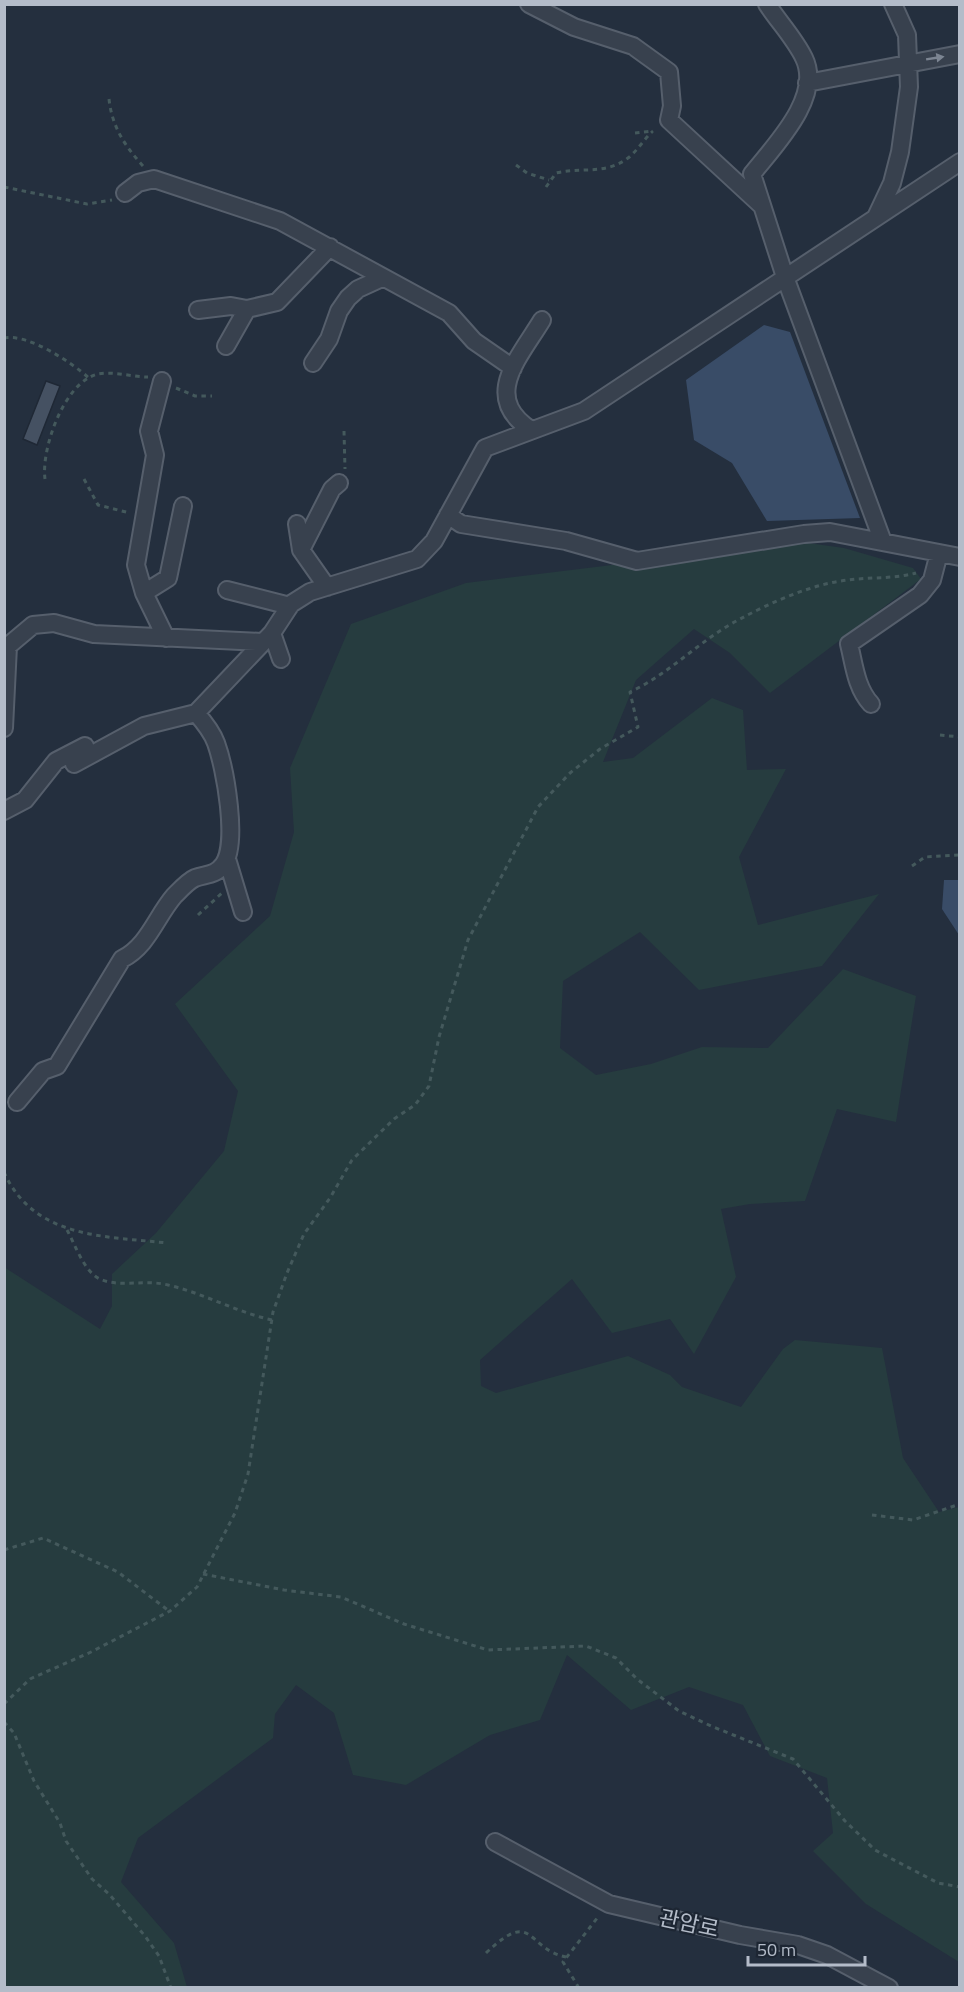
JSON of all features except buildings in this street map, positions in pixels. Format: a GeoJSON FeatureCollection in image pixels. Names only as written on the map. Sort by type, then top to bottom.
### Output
{"type":"FeatureCollection","features":[{"type":"Feature","properties":{"kind":"street"},"geometry":{"type":"LineString","coordinates":[[529,4],[574,27],[633,46],[669,72],[672,106],[669,120],[762,206]]}},
{"type":"Feature","properties":{"kind":"street"},"geometry":{"type":"LineString","coordinates":[[766,4],[804,59],[807,83],[796,118],[752,174],[785,277],[883,542]]}},
{"type":"Feature","properties":{"kind":"street"},"geometry":{"type":"LineString","coordinates":[[876,218],[892,183],[900,152],[910,62],[907,35],[893,4]]}},
{"type":"Feature","properties":{"kind":"street"},"geometry":{"type":"LineString","coordinates":[[807,83],[960,54]]}},
{"type":"Feature","properties":{"kind":"street"},"geometry":{"type":"LineString","coordinates":[[74,764],[144,726],[196,713],[267,638],[290,606],[310,592],[417,559],[434,541],[485,448],[584,411],[960,162]]}},
{"type":"Feature","properties":{"kind":"street"},"geometry":{"type":"LineString","coordinates":[[126,193],[138,183],[154,179],[280,221],[449,313],[474,340],[513,368]]}},
{"type":"Feature","properties":{"kind":"street"},"geometry":{"type":"LineString","coordinates":[[198,310],[231,306],[247,309],[277,302],[330,247]]}},
{"type":"Feature","properties":{"kind":"street"},"geometry":{"type":"LineString","coordinates":[[313,363],[329,339],[339,311],[348,298],[358,289],[382,278]]}},
{"type":"Feature","properties":{"kind":"street"},"geometry":{"type":"LineString","coordinates":[[226,346],[247,309]]}},
{"type":"Feature","properties":{"kind":"street"},"geometry":{"type":"LineString","coordinates":[[531,430],[518,421],[507,404],[505,387],[513,368],[542,320]]}},
{"type":"Feature","properties":{"kind":"street"},"geometry":{"type":"LineString","coordinates":[[162,381],[148,431],[156,454],[136,565],[144,593],[166,638]]}},
{"type":"Feature","properties":{"kind":"street"},"geometry":{"type":"LineString","coordinates":[[301,550],[332,489],[339,483]]}},
{"type":"Feature","properties":{"kind":"street"},"geometry":{"type":"LineString","coordinates":[[144,593],[168,578],[183,506]]}},
{"type":"Feature","properties":{"kind":"street"},"geometry":{"type":"LineString","coordinates":[[448,515],[461,524],[566,541],[637,561],[804,534],[830,532],[883,542],[938,558],[960,557]]}},
{"type":"Feature","properties":{"kind":"street"},"geometry":{"type":"LineString","coordinates":[[297,524],[301,550],[327,587]]}},
{"type":"Feature","properties":{"kind":"street"},"geometry":{"type":"LineString","coordinates":[[871,704],[859,685],[849,644],[920,595],[932,580],[938,558]]}},
{"type":"Feature","properties":{"kind":"street"},"geometry":{"type":"LineString","coordinates":[[227,590],[290,606]]}},
{"type":"Feature","properties":{"kind":"street"},"geometry":{"type":"LineString","coordinates":[[4,728],[8,646],[33,625],[54,623],[94,634],[166,638],[267,638]]}},
{"type":"Feature","properties":{"kind":"street"},"geometry":{"type":"LineString","coordinates":[[4,634],[22,633]]}},
{"type":"Feature","properties":{"kind":"street"},"geometry":{"type":"LineString","coordinates":[[267,638],[281,659]]}},
{"type":"Feature","properties":{"kind":"street"},"geometry":{"type":"LineString","coordinates":[[17,1102],[43,1071],[57,1066],[122,959],[136,952],[174,896],[195,878],[206,877],[221,868],[227,859],[230,843],[226,781],[216,743],[196,713]]}},
{"type":"Feature","properties":{"kind":"street"},"geometry":{"type":"LineString","coordinates":[[4,811],[25,800],[56,761],[136,721],[158,723]]}},
{"type":"Feature","properties":{"kind":"street"},"geometry":{"type":"LineString","coordinates":[[227,859],[243,912]]}},
{"type":"Feature","properties":{"kind":"street","name":"관암로"},"geometry":{"type":"LineString","coordinates":[[495,1842],[609,1904],[798,1945],[827,1955],[889,1988]]}},
{"type":"Feature","properties":{"kind":"path"},"geometry":{"type":"LineString","coordinates":[[109,99],[111,119],[121,138],[154,179]]}},
{"type":"Feature","properties":{"kind":"path"},"geometry":{"type":"LineString","coordinates":[[546,187],[556,173],[604,170],[618,165],[638,150],[653,131],[669,120]]}},
{"type":"Feature","properties":{"kind":"path"},"geometry":{"type":"LineString","coordinates":[[634,133],[653,131]]}},
{"type":"Feature","properties":{"kind":"path"},"geometry":{"type":"LineString","coordinates":[[516,165],[527,173],[549,180]]}},
{"type":"Feature","properties":{"kind":"path"},"geometry":{"type":"LineString","coordinates":[[4,187],[87,204],[117,199],[126,193]]}},
{"type":"Feature","properties":{"kind":"path"},"geometry":{"type":"LineString","coordinates":[[4,338],[13,336],[37,345],[75,366],[89,378]]}},
{"type":"Feature","properties":{"kind":"path"},"geometry":{"type":"LineString","coordinates":[[45,479],[48,441],[67,401],[89,378],[106,373],[152,377],[186,394],[212,396]]}},
{"type":"Feature","properties":{"kind":"path"},"geometry":{"type":"LineString","coordinates":[[339,483],[346,480],[344,431]]}},
{"type":"Feature","properties":{"kind":"path"},"geometry":{"type":"LineString","coordinates":[[84,479],[98,505],[144,515]]}},
{"type":"Feature","properties":{"kind":"path"},"geometry":{"type":"LineString","coordinates":[[4,1704],[30,1679],[91,1652],[170,1611],[197,1587],[235,1513],[248,1474],[272,1320],[286,1273],[304,1234],[330,1198],[352,1160],[394,1119],[415,1105],[429,1086],[438,1036],[468,940],[538,807],[570,773],[600,749],[638,727],[630,692],[657,679],[702,643],[739,619],[810,590],[846,580],[915,574],[938,558]]}},
{"type":"Feature","properties":{"kind":"path"},"geometry":{"type":"LineString","coordinates":[[940,735],[960,736]]}},
{"type":"Feature","properties":{"kind":"path"},"geometry":{"type":"LineString","coordinates":[[912,866],[925,857],[960,855]]}},
{"type":"Feature","properties":{"kind":"path"},"geometry":{"type":"LineString","coordinates":[[198,915],[234,881]]}},
{"type":"Feature","properties":{"kind":"path"},"geometry":{"type":"LineString","coordinates":[[4,1172],[31,1211],[67,1230],[166,1242]]}},
{"type":"Feature","properties":{"kind":"path"},"geometry":{"type":"LineString","coordinates":[[67,1230],[88,1268],[98,1278],[119,1284],[145,1281],[170,1285],[272,1320]]}},
{"type":"Feature","properties":{"kind":"path"},"geometry":{"type":"LineString","coordinates":[[872,1515],[884,1519],[913,1520],[960,1504]]}},
{"type":"Feature","properties":{"kind":"path"},"geometry":{"type":"LineString","coordinates":[[4,1550],[43,1538],[118,1572],[170,1611]]}},
{"type":"Feature","properties":{"kind":"path"},"geometry":{"type":"LineString","coordinates":[[203,1574],[284,1590],[341,1597],[404,1624],[488,1650],[586,1646],[616,1658],[637,1679],[679,1711],[793,1759],[823,1797],[875,1850],[938,1883],[960,1887]]}},
{"type":"Feature","properties":{"kind":"path"},"geometry":{"type":"LineString","coordinates":[[4,1722],[14,1733],[33,1781],[60,1824],[66,1841],[92,1880],[110,1894],[150,1942],[159,1956],[171,1988]]}},
{"type":"Feature","properties":{"kind":"path"},"geometry":{"type":"LineString","coordinates":[[579,1988],[563,1962],[609,1904]]}},
{"type":"Feature","properties":{"kind":"path"},"geometry":{"type":"LineString","coordinates":[[486,1953],[511,1932],[520,1932],[566,1957]]}},
{"type":"Feature","properties":{"kind":"green space"},"geometry":{"type":"Polygon","coordinates":[[[779,539],[844,548],[913,568],[921,579],[770,693],[730,653],[694,629],[636,680],[603,762],[633,758],[712,698],[743,710],[747,770],[786,769],[739,857],[758,925],[879,894],[822,966],[699,990],[640,932],[563,981],[560,1048],[596,1075],[651,1064],[702,1047],[768,1048],[843,969],[916,996],[896,1122],[837,1109],[805,1201],[750,1204],[721,1209],[736,1277],[694,1354],[670,1319],[612,1333],[572,1279],[480,1360],[481,1386],[496,1393],[628,1356],[670,1375],[682,1387],[741,1407],[783,1349],[795,1340],[882,1348],[903,1458],[939,1512],[959,1507],[959,1962],[866,1904],[813,1851],[833,1833],[827,1778],[770,1756],[743,1705],[689,1687],[631,1710],[567,1655],[540,1720],[490,1735],[406,1785],[353,1775],[334,1713],[296,1685],[275,1714],[273,1738],[138,1838],[121,1882],[174,1943],[187,1987],[5,1987],[4,1267],[100,1329],[112,1306],[112,1274],[156,1233],[224,1151],[238,1091],[175,1004],[270,916],[294,832],[290,768],[351,624],[466,583],[653,560],[779,539]]]}},
{"type":"Feature","properties":{"kind":"water"},"geometry":{"type":"Polygon","coordinates":[[[764,325],[790,332],[860,518],[767,521],[732,463],[694,440],[686,380],[764,325]]]}},
{"type":"Feature","properties":{"kind":"water"},"geometry":{"type":"Polygon","coordinates":[[[944,880],[959,880],[959,935],[942,909],[944,880]]]}}]}
